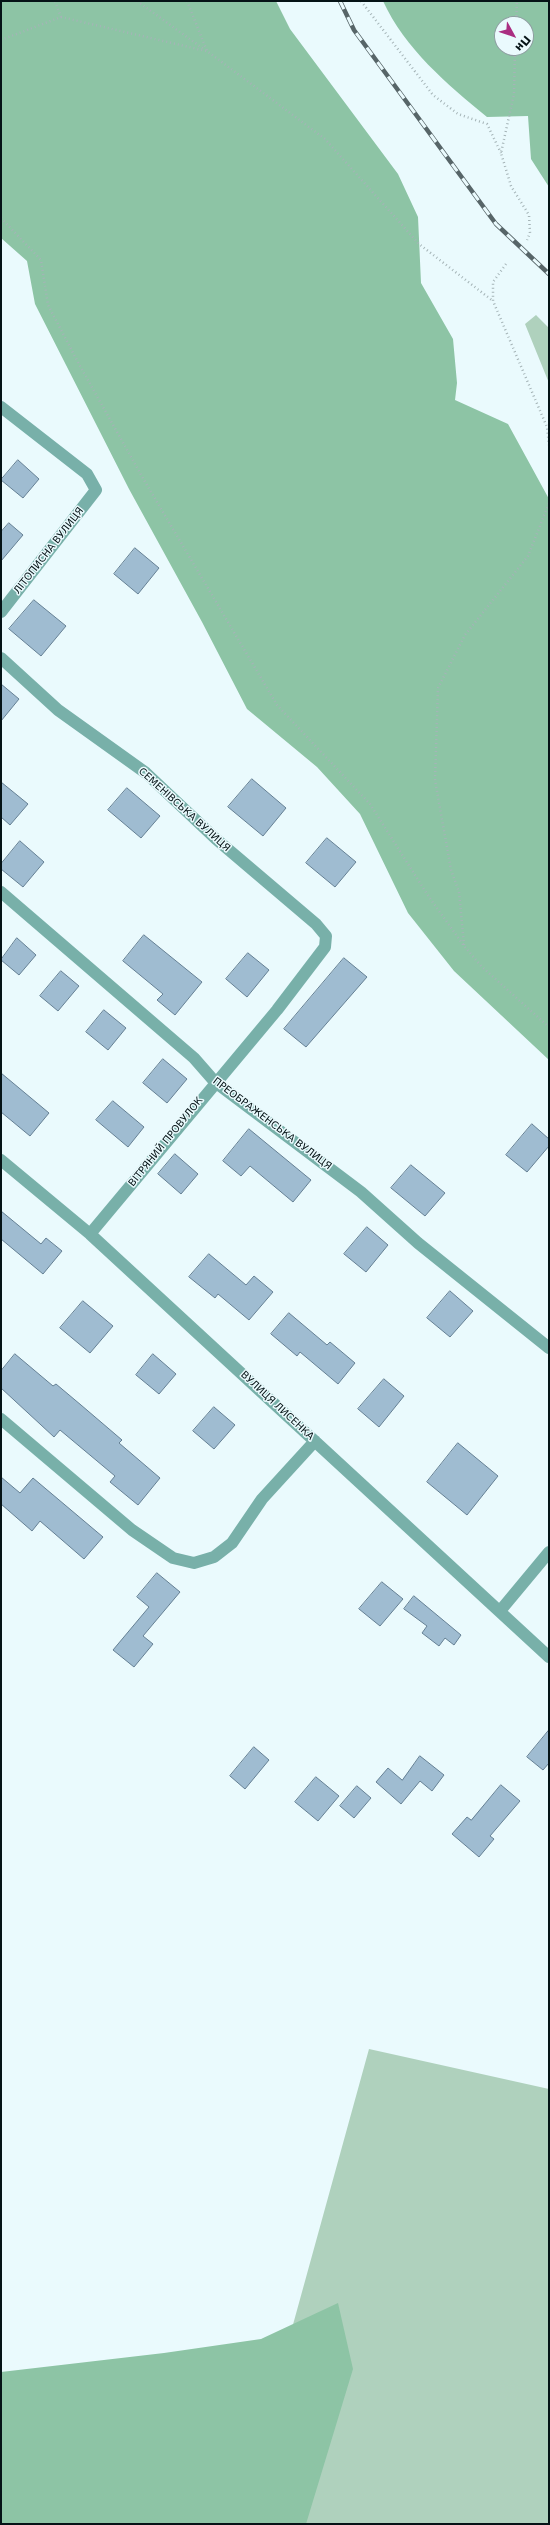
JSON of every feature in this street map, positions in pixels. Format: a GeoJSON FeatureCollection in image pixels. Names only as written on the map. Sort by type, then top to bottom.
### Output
{"type":"FeatureCollection","features":[{"type":"Feature","properties":{"kind":"street","name":"ЛІТОПИСНА ВУЛИЦЯ"},"geometry":{"type":"LineString","coordinates":[[1,407],[87,474],[96,490],[1,612]]}},
{"type":"Feature","properties":{"kind":"street","name":"СЕМЕНІВСЬКА ВУЛИЦЯ"},"geometry":{"type":"LineString","coordinates":[[1,658],[58,710],[146,773],[216,839],[316,924],[326,936]]}},
{"type":"Feature","properties":{"kind":"street","name":"ПРЕОБРАЖЕНСЬКА ВУЛИЦЯ"},"geometry":{"type":"LineString","coordinates":[[1,892],[194,1058],[215,1082],[361,1192],[418,1243],[549,1348]]}},
{"type":"Feature","properties":{"kind":"street","name":"ВІТРЯНИЙ ПРОВУЛОК"},"geometry":{"type":"LineString","coordinates":[[90,1234],[215,1082],[277,1010],[325,947],[326,936]]}},
{"type":"Feature","properties":{"kind":"street","name":"ВУЛИЦЯ ЛИСЕНКА"},"geometry":{"type":"LineString","coordinates":[[1,1160],[90,1234],[549,1657]]}},
{"type":"Feature","properties":{"kind":"street"},"geometry":{"type":"LineString","coordinates":[[1,1419],[132,1530],[173,1558],[194,1563],[214,1557],[232,1544],[262,1499],[315,1441]]}},
{"type":"Feature","properties":{"kind":"street"},"geometry":{"type":"LineString","coordinates":[[500,1611],[549,1552]]}},
{"type":"Feature","properties":{"kind":"path"},"geometry":{"type":"LineString","coordinates":[[55,1],[61,17]]}},
{"type":"Feature","properties":{"kind":"path"},"geometry":{"type":"LineString","coordinates":[[137,1],[325,139],[419,244],[493,301]]}},
{"type":"Feature","properties":{"kind":"path"},"geometry":{"type":"LineString","coordinates":[[187,1],[207,51]]}},
{"type":"Feature","properties":{"kind":"path"},"geometry":{"type":"LineString","coordinates":[[361,1],[433,95],[458,114],[487,124],[501,153],[511,186],[529,215],[530,234],[527,240]]}},
{"type":"Feature","properties":{"kind":"path"},"geometry":{"type":"LineString","coordinates":[[516,1],[516,16]]}},
{"type":"Feature","properties":{"kind":"path"},"geometry":{"type":"LineString","coordinates":[[1,40],[61,17],[207,51]]}},
{"type":"Feature","properties":{"kind":"path"},"geometry":{"type":"LineString","coordinates":[[501,153],[514,94],[515,56]]}},
{"type":"Feature","properties":{"kind":"path"},"geometry":{"type":"LineString","coordinates":[[1,218],[41,260],[48,305],[80,366],[144,480],[278,705],[370,804],[427,894],[464,946],[482,967],[549,1027]]}},
{"type":"Feature","properties":{"kind":"path"},"geometry":{"type":"LineString","coordinates":[[506,264],[493,282],[493,301],[547,427],[549,445]]}},
{"type":"Feature","properties":{"kind":"path"},"geometry":{"type":"LineString","coordinates":[[464,946],[459,892],[451,870],[435,780],[438,688],[465,635],[528,556],[549,503]]}},
{"type":"Feature","properties":{"kind":"green space"},"geometry":{"type":"Polygon","coordinates":[[[1,1],[276,1],[290,29],[398,174],[418,217],[421,283],[453,339],[457,383],[455,400],[508,424],[549,499],[549,1060],[454,971],[408,913],[360,814],[317,767],[247,709],[202,622],[129,489],[35,304],[27,261],[1,238],[1,1]]]}},
{"type":"Feature","properties":{"kind":"green space"},"geometry":{"type":"Polygon","coordinates":[[[383,1],[549,1],[549,187],[531,159],[528,116],[487,117],[428,65],[403,35],[383,1]]]}},
{"type":"Feature","properties":{"kind":"green space"},"geometry":{"type":"Polygon","coordinates":[[[536,315],[549,328],[549,383],[525,324],[536,315]]]}},
{"type":"Feature","properties":{"kind":"green space"},"geometry":{"type":"Polygon","coordinates":[[[369,2049],[549,2089],[549,2524],[238,2524],[369,2049]]]}},
{"type":"Feature","properties":{"kind":"green space"},"geometry":{"type":"Polygon","coordinates":[[[338,2303],[353,2369],[306,2524],[1,2524],[1,2372],[164,2353],[261,2339],[338,2303]]]}},
{"type":"Feature","properties":{"kind":"building"},"geometry":{"type":"Polygon","coordinates":[[[18,460],[39,479],[23,498],[1,480],[18,460]]]}},
{"type":"Feature","properties":{"kind":"building"},"geometry":{"type":"Polygon","coordinates":[[[9,523],[23,535],[1,561],[1,532],[9,523]]]}},
{"type":"Feature","properties":{"kind":"building"},"geometry":{"type":"Polygon","coordinates":[[[135,548],[159,568],[138,594],[114,574],[135,548]]]}},
{"type":"Feature","properties":{"kind":"building"},"geometry":{"type":"Polygon","coordinates":[[[34,600],[66,626],[41,656],[9,629],[34,600]]]}},
{"type":"Feature","properties":{"kind":"building"},"geometry":{"type":"Polygon","coordinates":[[[1,684],[19,699],[1,721],[1,684]]]}},
{"type":"Feature","properties":{"kind":"building"},"geometry":{"type":"Polygon","coordinates":[[[252,779],[286,808],[263,836],[228,807],[252,779]]]}},
{"type":"Feature","properties":{"kind":"building"},"geometry":{"type":"Polygon","coordinates":[[[1,782],[28,804],[10,825],[1,817],[1,782]]]}},
{"type":"Feature","properties":{"kind":"building"},"geometry":{"type":"Polygon","coordinates":[[[127,788],[160,816],[141,838],[108,810],[127,788]]]}},
{"type":"Feature","properties":{"kind":"building"},"geometry":{"type":"Polygon","coordinates":[[[327,838],[356,862],[335,887],[306,863],[327,838]]]}},
{"type":"Feature","properties":{"kind":"building"},"geometry":{"type":"Polygon","coordinates":[[[20,841],[44,862],[23,887],[1,869],[1,864],[20,841]]]}},
{"type":"Feature","properties":{"kind":"building"},"geometry":{"type":"Polygon","coordinates":[[[144,935],[202,982],[175,1015],[157,1000],[163,994],[123,961],[144,935]]]}},
{"type":"Feature","properties":{"kind":"building"},"geometry":{"type":"Polygon","coordinates":[[[17,938],[36,955],[19,975],[1,960],[17,938]]]}},
{"type":"Feature","properties":{"kind":"building"},"geometry":{"type":"Polygon","coordinates":[[[248,953],[269,970],[247,997],[226,979],[248,953]]]}},
{"type":"Feature","properties":{"kind":"building"},"geometry":{"type":"Polygon","coordinates":[[[344,958],[367,977],[306,1047],[284,1029],[344,958]]]}},
{"type":"Feature","properties":{"kind":"building"},"geometry":{"type":"Polygon","coordinates":[[[61,971],[79,986],[58,1011],[40,996],[61,971]]]}},
{"type":"Feature","properties":{"kind":"building"},"geometry":{"type":"Polygon","coordinates":[[[104,1010],[126,1028],[108,1050],[86,1032],[104,1010]]]}},
{"type":"Feature","properties":{"kind":"building"},"geometry":{"type":"Polygon","coordinates":[[[163,1059],[187,1079],[167,1103],[143,1083],[163,1059]]]}},
{"type":"Feature","properties":{"kind":"building"},"geometry":{"type":"Polygon","coordinates":[[[1,1073],[49,1113],[30,1136],[1,1112],[1,1073]]]}},
{"type":"Feature","properties":{"kind":"building"},"geometry":{"type":"Polygon","coordinates":[[[113,1101],[144,1127],[128,1147],[96,1120],[113,1101]]]}},
{"type":"Feature","properties":{"kind":"building"},"geometry":{"type":"Polygon","coordinates":[[[532,1124],[549,1139],[549,1146],[527,1172],[506,1155],[532,1124]]]}},
{"type":"Feature","properties":{"kind":"building"},"geometry":{"type":"Polygon","coordinates":[[[249,1129],[311,1180],[293,1202],[250,1166],[241,1176],[223,1161],[249,1129]]]}},
{"type":"Feature","properties":{"kind":"building"},"geometry":{"type":"Polygon","coordinates":[[[175,1154],[198,1174],[181,1194],[158,1174],[175,1154]]]}},
{"type":"Feature","properties":{"kind":"building"},"geometry":{"type":"Polygon","coordinates":[[[411,1165],[445,1193],[425,1216],[391,1188],[411,1165]]]}},
{"type":"Feature","properties":{"kind":"building"},"geometry":{"type":"Polygon","coordinates":[[[1,1211],[41,1244],[46,1238],[62,1251],[43,1274],[1,1239],[1,1211]]]}},
{"type":"Feature","properties":{"kind":"building"},"geometry":{"type":"Polygon","coordinates":[[[367,1227],[388,1245],[366,1272],[344,1254],[367,1227]]]}},
{"type":"Feature","properties":{"kind":"building"},"geometry":{"type":"Polygon","coordinates":[[[209,1254],[246,1285],[254,1276],[273,1292],[249,1320],[218,1294],[215,1298],[189,1277],[209,1254]]]}},
{"type":"Feature","properties":{"kind":"building"},"geometry":{"type":"Polygon","coordinates":[[[450,1291],[473,1311],[450,1337],[427,1318],[450,1291]]]}},
{"type":"Feature","properties":{"kind":"building"},"geometry":{"type":"Polygon","coordinates":[[[83,1301],[113,1326],[90,1353],[60,1328],[83,1301]]]}},
{"type":"Feature","properties":{"kind":"building"},"geometry":{"type":"Polygon","coordinates":[[[289,1313],[327,1345],[330,1342],[355,1363],[338,1384],[300,1352],[297,1356],[271,1334],[289,1313]]]}},
{"type":"Feature","properties":{"kind":"building"},"geometry":{"type":"Polygon","coordinates":[[[15,1354],[53,1386],[56,1384],[122,1440],[119,1443],[160,1478],[138,1505],[110,1482],[115,1476],[60,1430],[54,1437],[1,1388],[1,1371],[15,1354]]]}},
{"type":"Feature","properties":{"kind":"building"},"geometry":{"type":"Polygon","coordinates":[[[153,1354],[176,1374],[159,1394],[136,1375],[153,1354]]]}},
{"type":"Feature","properties":{"kind":"building"},"geometry":{"type":"Polygon","coordinates":[[[384,1379],[404,1396],[379,1427],[358,1409],[384,1379]]]}},
{"type":"Feature","properties":{"kind":"building"},"geometry":{"type":"Polygon","coordinates":[[[214,1407],[235,1425],[214,1449],[193,1431],[214,1407]]]}},
{"type":"Feature","properties":{"kind":"building"},"geometry":{"type":"Polygon","coordinates":[[[458,1443],[498,1476],[467,1515],[427,1482],[458,1443]]]}},
{"type":"Feature","properties":{"kind":"building"},"geometry":{"type":"Polygon","coordinates":[[[1,1477],[20,1493],[33,1478],[103,1537],[84,1559],[40,1521],[32,1531],[1,1504],[1,1477]]]}},
{"type":"Feature","properties":{"kind":"building"},"geometry":{"type":"Polygon","coordinates":[[[157,1573],[180,1592],[143,1636],[153,1644],[134,1667],[113,1650],[149,1607],[137,1597],[157,1573]]]}},
{"type":"Feature","properties":{"kind":"building"},"geometry":{"type":"Polygon","coordinates":[[[382,1582],[403,1599],[380,1626],[359,1609],[382,1582]]]}},
{"type":"Feature","properties":{"kind":"building"},"geometry":{"type":"Polygon","coordinates":[[[414,1596],[461,1635],[454,1645],[445,1638],[439,1646],[422,1633],[427,1626],[404,1609],[414,1596]]]}},
{"type":"Feature","properties":{"kind":"building"},"geometry":{"type":"Polygon","coordinates":[[[549,1730],[549,1763],[543,1770],[527,1757],[549,1730]]]}},
{"type":"Feature","properties":{"kind":"building"},"geometry":{"type":"Polygon","coordinates":[[[254,1747],[269,1760],[245,1789],[230,1776],[254,1747]]]}},
{"type":"Feature","properties":{"kind":"building"},"geometry":{"type":"Polygon","coordinates":[[[420,1756],[444,1775],[432,1791],[420,1781],[401,1804],[376,1782],[388,1768],[402,1780],[420,1756]]]}},
{"type":"Feature","properties":{"kind":"building"},"geometry":{"type":"Polygon","coordinates":[[[316,1777],[339,1796],[318,1821],[295,1802],[316,1777]]]}},
{"type":"Feature","properties":{"kind":"building"},"geometry":{"type":"Polygon","coordinates":[[[501,1785],[520,1801],[490,1836],[494,1839],[479,1857],[452,1834],[467,1817],[471,1820],[501,1785]]]}},
{"type":"Feature","properties":{"kind":"building"},"geometry":{"type":"Polygon","coordinates":[[[357,1786],[371,1798],[354,1818],[340,1806],[357,1786]]]}},
{"type":"Feature","properties":{"kind":"railway"},"geometry":{"type":"LineString","coordinates":[[340,1],[354,30],[496,224],[549,274]]}}]}
